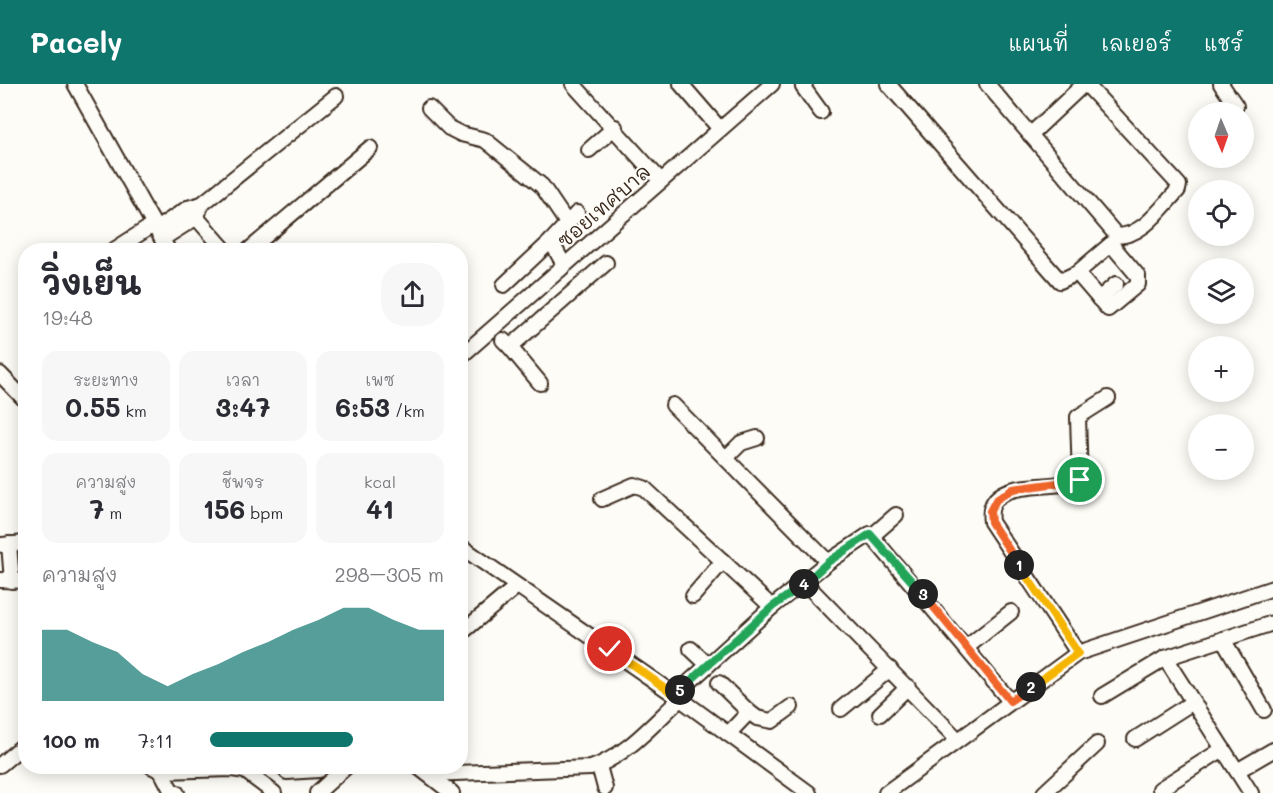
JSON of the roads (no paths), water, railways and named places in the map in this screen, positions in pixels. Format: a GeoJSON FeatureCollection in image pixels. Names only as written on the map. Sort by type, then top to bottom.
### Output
{"type":"FeatureCollection","features":[{"type":"Feature","properties":{"kind":"street"},"geometry":{"type":"LineString","coordinates":[[75,84],[159,236]]}},
{"type":"Feature","properties":{"kind":"street"},"geometry":{"type":"LineString","coordinates":[[573,84],[664,178]]}},
{"type":"Feature","properties":{"kind":"street"},"geometry":{"type":"LineString","coordinates":[[584,84],[664,178]]}},
{"type":"Feature","properties":{"kind":"street"},"geometry":{"type":"LineString","coordinates":[[681,84],[720,129]]}},
{"type":"Feature","properties":{"kind":"street","name":"ซอยเทศบาล"},"geometry":{"type":"LineString","coordinates":[[468,350],[772,84]]}},
{"type":"Feature","properties":{"kind":"street"},"geometry":{"type":"LineString","coordinates":[[805,84],[803,87],[821,112]]}},
{"type":"Feature","properties":{"kind":"street"},"geometry":{"type":"LineString","coordinates":[[888,84],[1060,281],[1065,281],[1077,273],[1107,245],[1114,244],[1138,276],[1138,284],[1110,308],[1105,308],[1077,273]]}},
{"type":"Feature","properties":{"kind":"street"},"geometry":{"type":"LineString","coordinates":[[987,84],[1030,135],[1117,236],[1128,236],[1138,231],[1178,190],[1179,185],[1085,84],[1030,135]]}},
{"type":"Feature","properties":{"kind":"street"},"geometry":{"type":"LineString","coordinates":[[1221,84],[1233,102]]}},
{"type":"Feature","properties":{"kind":"street"},"geometry":{"type":"LineString","coordinates":[[136,243],[159,236],[195,210],[336,96]]}},
{"type":"Feature","properties":{"kind":"street"},"geometry":{"type":"LineString","coordinates":[[429,108],[449,128],[461,134],[485,140],[542,186],[567,223]]}},
{"type":"Feature","properties":{"kind":"street"},"geometry":{"type":"LineString","coordinates":[[590,150],[615,127]]}},
{"type":"Feature","properties":{"kind":"street"},"geometry":{"type":"LineString","coordinates":[[257,243],[370,148]]}},
{"type":"Feature","properties":{"kind":"street"},"geometry":{"type":"LineString","coordinates":[[195,210],[220,243]]}},
{"type":"Feature","properties":{"kind":"street"},"geometry":{"type":"LineString","coordinates":[[504,285],[577,213]]}},
{"type":"Feature","properties":{"kind":"street"},"geometry":{"type":"LineString","coordinates":[[551,241],[586,280]]}},
{"type":"Feature","properties":{"kind":"street"},"geometry":{"type":"LineString","coordinates":[[540,382],[506,344],[606,263]]}},
{"type":"Feature","properties":{"kind":"street"},"geometry":{"type":"LineString","coordinates":[[1099,299],[1116,284]]}},
{"type":"Feature","properties":{"kind":"street"},"geometry":{"type":"LineString","coordinates":[[0,375],[18,393]]}},
{"type":"Feature","properties":{"kind":"street"},"geometry":{"type":"LineString","coordinates":[[1078,653],[991,522],[990,511],[1001,495],[1013,489],[1080,480],[1078,417],[1108,398]]}},
{"type":"Feature","properties":{"kind":"street"},"geometry":{"type":"LineString","coordinates":[[673,405],[828,562]]}},
{"type":"Feature","properties":{"kind":"street"},"geometry":{"type":"LineString","coordinates":[[726,458],[741,443],[757,438]]}},
{"type":"Feature","properties":{"kind":"street"},"geometry":{"type":"LineString","coordinates":[[602,499],[634,486],[644,488],[772,607]]}},
{"type":"Feature","properties":{"kind":"street"},"geometry":{"type":"LineString","coordinates":[[873,535],[896,515]]}},
{"type":"Feature","properties":{"kind":"street"},"geometry":{"type":"LineString","coordinates":[[468,769],[591,768],[623,751],[708,665],[772,607],[867,534],[873,535],[1010,701]]}},
{"type":"Feature","properties":{"kind":"street"},"geometry":{"type":"LineString","coordinates":[[4,544],[12,581]]}},
{"type":"Feature","properties":{"kind":"street"},"geometry":{"type":"LineString","coordinates":[[468,552],[728,734],[790,788],[809,793]]}},
{"type":"Feature","properties":{"kind":"street"},"geometry":{"type":"LineString","coordinates":[[693,596],[723,561]]}},
{"type":"Feature","properties":{"kind":"street"},"geometry":{"type":"LineString","coordinates":[[805,583],[957,740]]}},
{"type":"Feature","properties":{"kind":"street"},"geometry":{"type":"LineString","coordinates":[[468,627],[517,586]]}},
{"type":"Feature","properties":{"kind":"street"},"geometry":{"type":"LineString","coordinates":[[886,793],[1078,653],[1273,588]]}},
{"type":"Feature","properties":{"kind":"street"},"geometry":{"type":"LineString","coordinates":[[967,647],[1011,612]]}},
{"type":"Feature","properties":{"kind":"street"},"geometry":{"type":"LineString","coordinates":[[1102,696],[1165,658],[1273,623]]}},
{"type":"Feature","properties":{"kind":"street"},"geometry":{"type":"LineString","coordinates":[[1223,639],[1264,710]]}},
{"type":"Feature","properties":{"kind":"street"},"geometry":{"type":"LineString","coordinates":[[691,649],[708,665]]}},
{"type":"Feature","properties":{"kind":"street"},"geometry":{"type":"LineString","coordinates":[[1165,658],[1251,793]]}},
{"type":"Feature","properties":{"kind":"street"},"geometry":{"type":"LineString","coordinates":[[841,709],[890,669]]}},
{"type":"Feature","properties":{"kind":"street"},"geometry":{"type":"LineString","coordinates":[[718,683],[757,718],[772,721],[791,707]]}},
{"type":"Feature","properties":{"kind":"street"},"geometry":{"type":"LineString","coordinates":[[880,714],[908,687]]}},
{"type":"Feature","properties":{"kind":"street"},"geometry":{"type":"LineString","coordinates":[[1135,739],[1193,702]]}},
{"type":"Feature","properties":{"kind":"street"},"geometry":{"type":"LineString","coordinates":[[728,734],[749,712]]}},
{"type":"Feature","properties":{"kind":"street"},"geometry":{"type":"LineString","coordinates":[[1044,793],[1097,744]]}},
{"type":"Feature","properties":{"kind":"street"},"geometry":{"type":"LineString","coordinates":[[1160,789],[1223,749]]}},
{"type":"Feature","properties":{"kind":"street"},"geometry":{"type":"LineString","coordinates":[[0,765],[18,750]]}},
{"type":"Feature","properties":{"kind":"street"},"geometry":{"type":"LineString","coordinates":[[1237,771],[1273,750]]}},
{"type":"Feature","properties":{"kind":"street"},"geometry":{"type":"LineString","coordinates":[[599,765],[605,788]]}},
{"type":"Feature","properties":{"kind":"street"},"geometry":{"type":"LineString","coordinates":[[160,774],[171,790],[177,793]]}},
{"type":"Feature","properties":{"kind":"street"},"geometry":{"type":"LineString","coordinates":[[249,774],[274,793]]}},
{"type":"Feature","properties":{"kind":"street"},"geometry":{"type":"LineString","coordinates":[[317,793],[338,774]]}},
{"type":"Feature","properties":{"kind":"street"},"geometry":{"type":"LineString","coordinates":[[428,774],[452,793]]}}]}
